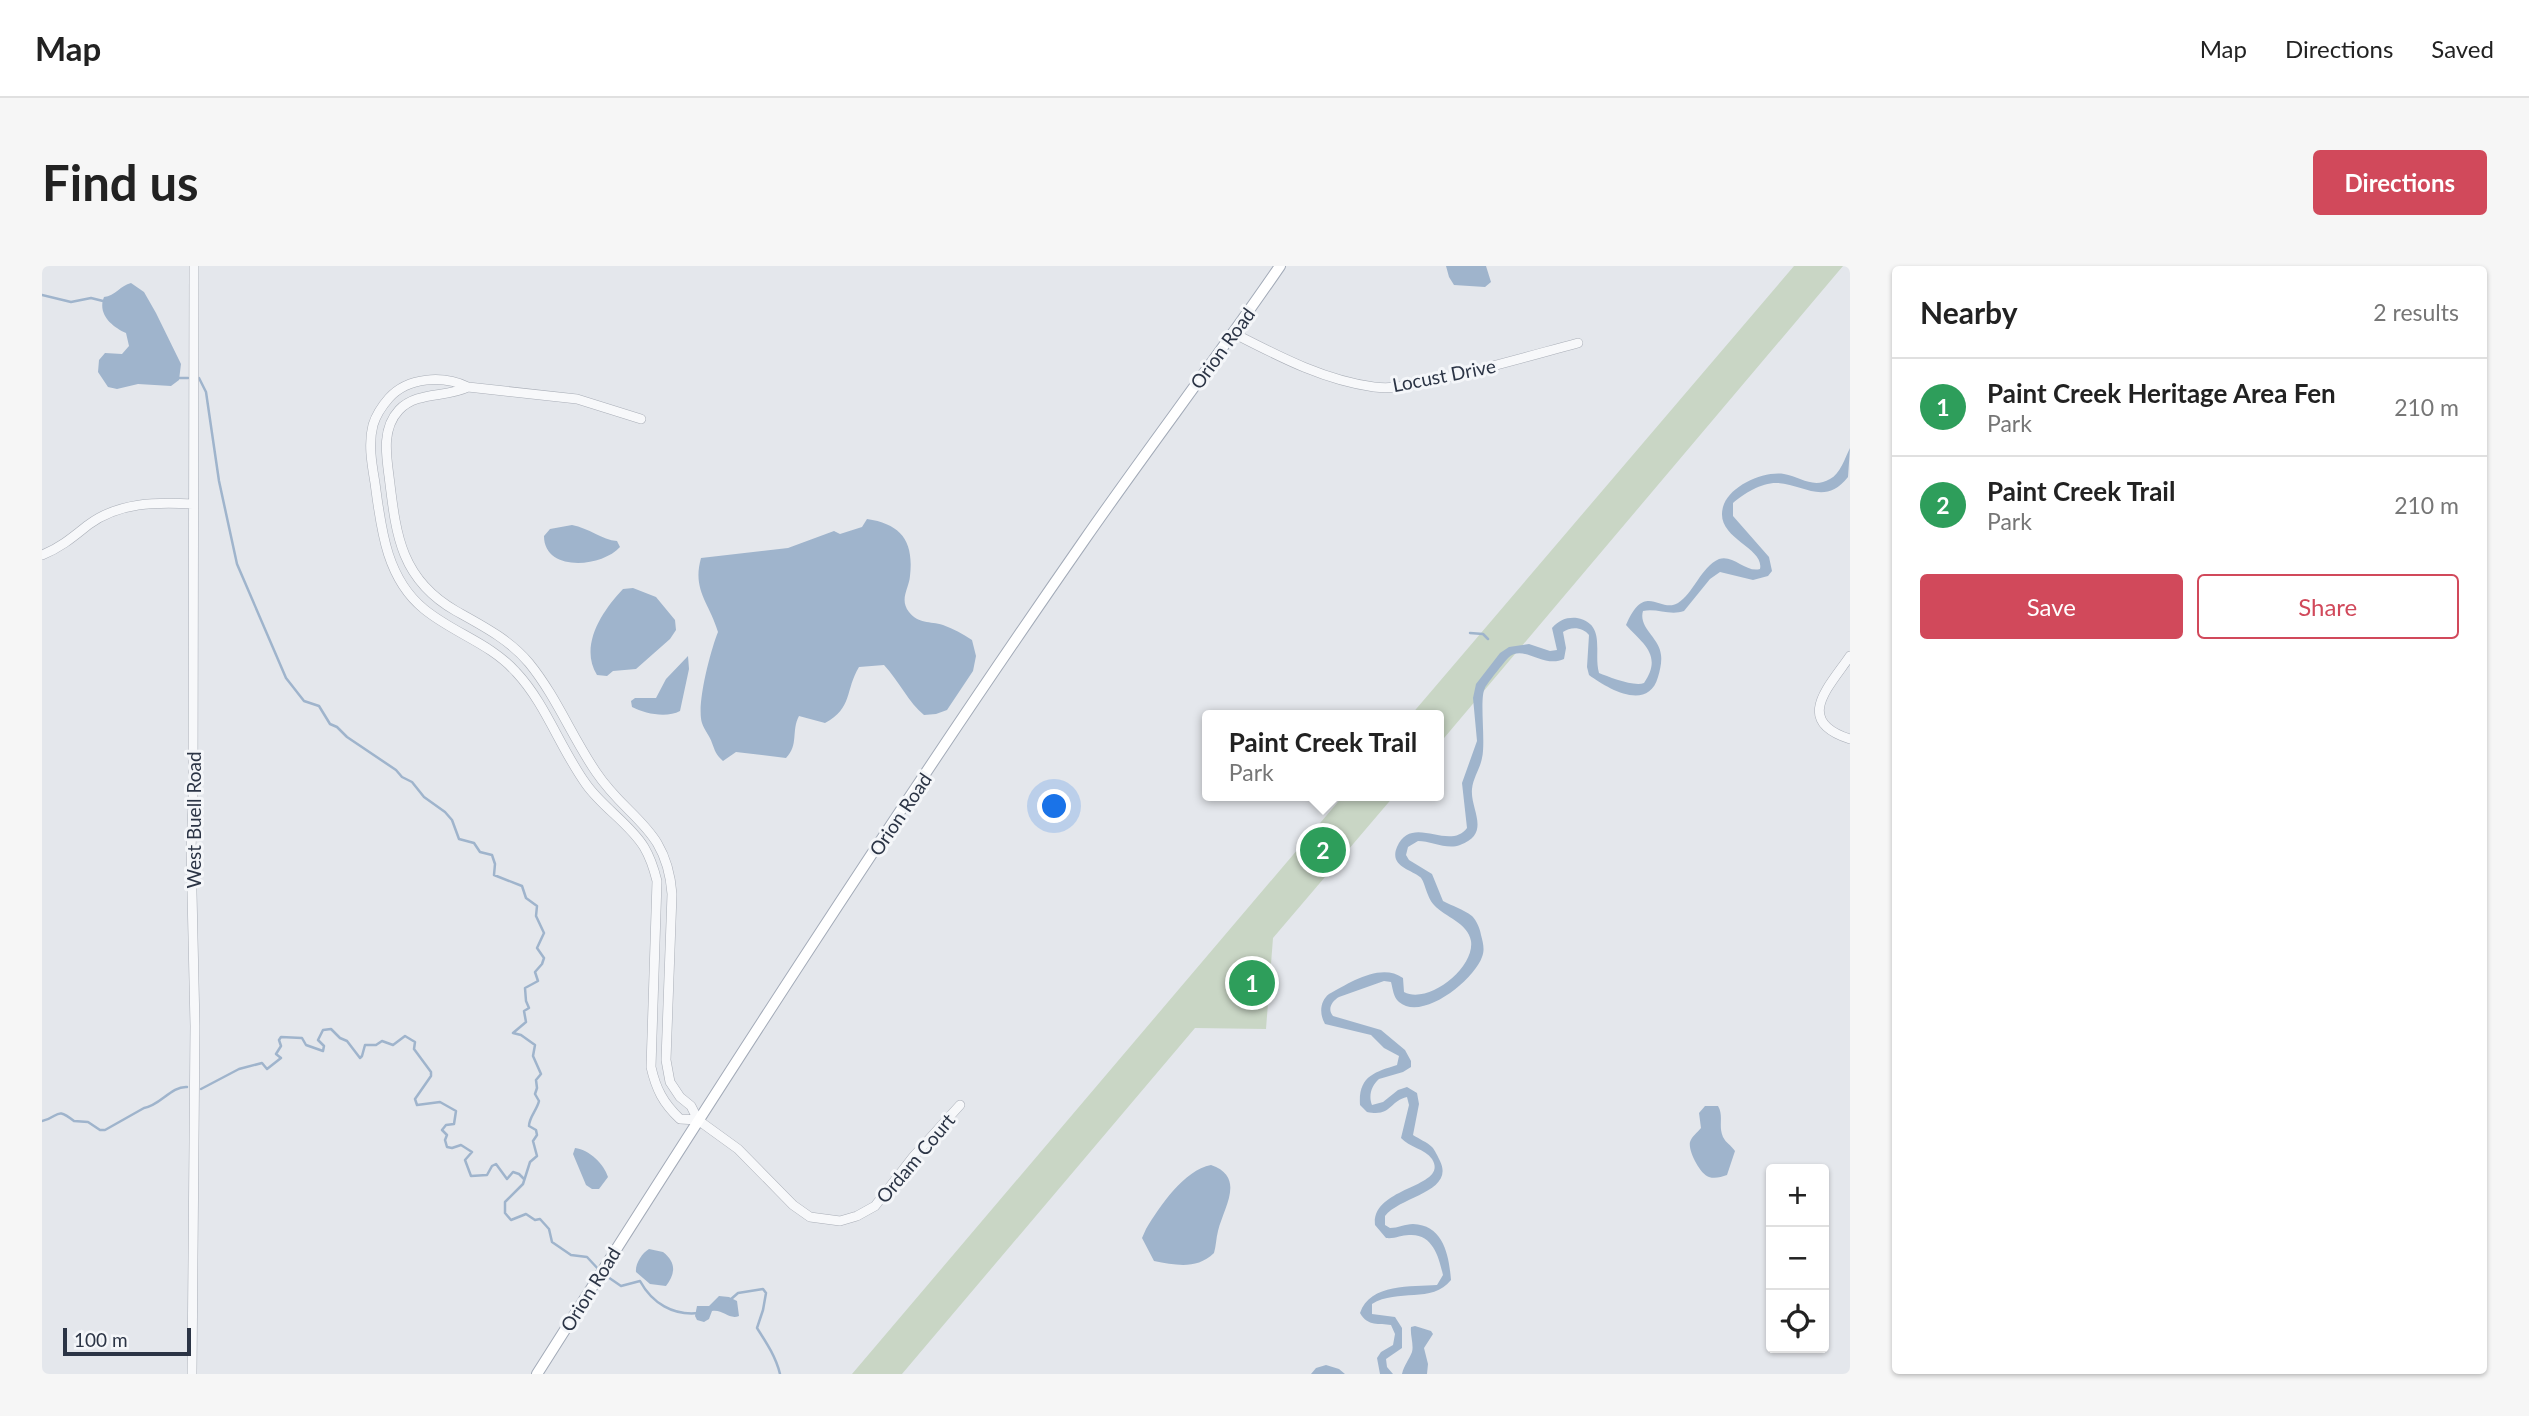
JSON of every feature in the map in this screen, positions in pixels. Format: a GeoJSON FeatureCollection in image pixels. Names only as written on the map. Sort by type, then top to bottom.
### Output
{"type":"FeatureCollection","features":[{"type":"Feature","properties":{"kind":"main road","name":"Orion Road"},"geometry":{"type":"LineString","coordinates":[[537,1374],[698,1120],[1058,578],[1280,266]]}},
{"type":"Feature","properties":{"kind":"street","name":"West Buell Road"},"geometry":{"type":"LineString","coordinates":[[192,1374],[195,1026],[191,848],[194,266]]}},
{"type":"Feature","properties":{"kind":"street","name":"Locust Drive"},"geometry":{"type":"LineString","coordinates":[[1233,333],[1290,362],[1338,379],[1374,387],[1397,388],[1578,343]]}},
{"type":"Feature","properties":{"kind":"street"},"geometry":{"type":"LineString","coordinates":[[468,387],[456,393],[426,396],[407,404],[391,421],[386,457],[398,539],[422,586],[433,597],[510,645],[529,663],[609,790],[646,825],[660,846],[670,874],[671,889],[666,1060],[673,1086],[680,1097],[691,1106],[698,1120],[680,1119],[668,1108],[656,1089],[651,1067],[657,889],[653,867],[642,844],[599,801],[519,674],[502,658],[424,609],[412,597],[393,566],[386,548],[379,517],[370,441],[372,427],[383,404],[403,387],[416,382],[454,380],[468,387],[577,399],[641,419]]}},
{"type":"Feature","properties":{"kind":"street"},"geometry":{"type":"LineString","coordinates":[[42,555],[59,547],[109,513],[147,503],[194,504]]}},
{"type":"Feature","properties":{"kind":"street"},"geometry":{"type":"LineString","coordinates":[[379,517],[393,515]]}},
{"type":"Feature","properties":{"kind":"street"},"geometry":{"type":"LineString","coordinates":[[502,658],[510,645]]}},
{"type":"Feature","properties":{"kind":"street"},"geometry":{"type":"LineString","coordinates":[[1850,656],[1818,705],[1819,718],[1827,727],[1837,735],[1850,739]]}},
{"type":"Feature","properties":{"kind":"street"},"geometry":{"type":"LineString","coordinates":[[568,755],[580,747]]}},
{"type":"Feature","properties":{"kind":"street"},"geometry":{"type":"LineString","coordinates":[[657,889],[671,889]]}},
{"type":"Feature","properties":{"kind":"street"},"geometry":{"type":"LineString","coordinates":[[652,1035],[666,1036]]}},
{"type":"Feature","properties":{"kind":"street"},"geometry":{"type":"LineString","coordinates":[[660,1096],[673,1086]]}},
{"type":"Feature","properties":{"kind":"street","name":"Ordam Court"},"geometry":{"type":"LineString","coordinates":[[698,1120],[738,1149],[793,1205],[810,1217],[840,1221],[857,1216],[875,1206],[920,1149],[960,1105]]}},
{"type":"Feature","properties":{"kind":"green space"},"geometry":{"type":"Polygon","coordinates":[[[1794,266],[1843,266],[1444,738],[1444,710],[1415,710],[1794,266]]]}},
{"type":"Feature","properties":{"kind":"green space"},"geometry":{"type":"Polygon","coordinates":[[[1339,801],[1390,801],[1273,938],[1266,1029],[1195,1028],[902,1374],[852,1374],[1339,801]]]}},
{"type":"Feature","properties":{"kind":"water"},"geometry":{"type":"Polygon","coordinates":[[[1446,266],[1486,266],[1491,282],[1485,287],[1454,285],[1446,266]]]}},
{"type":"Feature","properties":{"kind":"water"},"geometry":{"type":"Polygon","coordinates":[[[131,283],[144,292],[181,364],[179,380],[171,386],[138,384],[117,389],[108,387],[98,372],[99,360],[105,353],[122,354],[129,346],[126,333],[111,323],[104,314],[104,297],[131,283]]]}},
{"type":"Feature","properties":{"kind":"water"},"geometry":{"type":"Polygon","coordinates":[[[1850,448],[1848,477],[1831,490],[1814,492],[1772,483],[1754,489],[1733,503],[1733,516],[1769,557],[1772,571],[1768,576],[1753,580],[1720,572],[1710,579],[1684,611],[1643,611],[1644,623],[1660,649],[1661,658],[1658,677],[1653,688],[1646,693],[1637,695],[1617,691],[1589,675],[1589,635],[1577,628],[1563,632],[1566,648],[1564,659],[1548,661],[1527,654],[1514,654],[1506,660],[1485,688],[1483,751],[1472,789],[1477,820],[1475,834],[1470,840],[1455,846],[1418,841],[1408,847],[1406,855],[1409,860],[1432,874],[1443,901],[1474,918],[1484,949],[1482,957],[1469,977],[1433,1003],[1409,1007],[1397,1000],[1391,982],[1384,981],[1339,997],[1330,1008],[1333,1016],[1381,1030],[1405,1050],[1411,1067],[1379,1079],[1371,1090],[1372,1105],[1383,1102],[1398,1090],[1407,1087],[1417,1093],[1419,1104],[1413,1135],[1433,1148],[1443,1171],[1440,1180],[1433,1187],[1402,1203],[1385,1216],[1385,1225],[1390,1228],[1413,1224],[1432,1230],[1443,1243],[1451,1280],[1434,1292],[1382,1299],[1372,1304],[1372,1314],[1395,1317],[1402,1328],[1402,1348],[1386,1359],[1387,1367],[1393,1374],[1380,1374],[1377,1358],[1381,1352],[1393,1345],[1395,1334],[1391,1325],[1374,1324],[1363,1317],[1360,1313],[1365,1303],[1382,1291],[1437,1285],[1443,1275],[1437,1254],[1429,1242],[1417,1235],[1386,1238],[1375,1225],[1377,1212],[1385,1202],[1421,1182],[1435,1169],[1429,1156],[1401,1138],[1409,1105],[1407,1097],[1381,1112],[1367,1112],[1360,1105],[1365,1081],[1375,1073],[1397,1065],[1399,1056],[1384,1048],[1371,1035],[1325,1024],[1321,1008],[1329,994],[1365,976],[1385,972],[1394,974],[1403,978],[1404,992],[1414,995],[1437,989],[1448,982],[1466,962],[1471,941],[1466,929],[1434,905],[1422,879],[1398,863],[1395,853],[1404,837],[1412,833],[1451,836],[1467,828],[1462,783],[1477,741],[1473,698],[1476,684],[1500,653],[1509,647],[1529,644],[1550,651],[1557,650],[1552,628],[1560,621],[1573,618],[1586,621],[1596,633],[1599,673],[1628,683],[1644,683],[1652,665],[1651,657],[1644,644],[1626,625],[1640,604],[1646,601],[1665,605],[1678,603],[1707,568],[1719,559],[1729,559],[1755,570],[1760,569],[1755,554],[1725,525],[1722,516],[1728,497],[1741,485],[1767,475],[1784,474],[1812,483],[1824,482],[1837,473],[1850,448]]]}},
{"type":"Feature","properties":{"kind":"water"},"geometry":{"type":"Polygon","coordinates":[[[867,519],[889,525],[903,536],[911,564],[906,607],[916,619],[947,627],[972,640],[976,656],[973,671],[947,710],[924,715],[884,665],[859,667],[844,705],[834,717],[825,723],[799,716],[794,743],[786,758],[736,752],[723,761],[703,726],[701,715],[705,677],[718,632],[700,588],[701,558],[788,548],[834,531],[840,534],[862,527],[867,519]]]}},
{"type":"Feature","properties":{"kind":"water"},"geometry":{"type":"Polygon","coordinates":[[[572,525],[617,541],[620,547],[611,554],[588,562],[563,561],[553,556],[546,548],[544,536],[550,529],[572,525]]]}},
{"type":"Feature","properties":{"kind":"water"},"geometry":{"type":"Polygon","coordinates":[[[633,588],[656,597],[675,620],[676,630],[670,639],[636,669],[613,671],[607,676],[597,675],[591,652],[595,629],[623,589],[633,588]]]}},
{"type":"Feature","properties":{"kind":"water"},"geometry":{"type":"Polygon","coordinates":[[[688,656],[689,669],[680,711],[656,714],[632,707],[631,701],[635,698],[656,698],[666,679],[688,656]]]}},
{"type":"Feature","properties":{"kind":"water"},"geometry":{"type":"Polygon","coordinates":[[[1705,1106],[1718,1106],[1723,1137],[1735,1151],[1727,1175],[1718,1178],[1709,1177],[1702,1172],[1690,1146],[1692,1138],[1701,1128],[1699,1113],[1705,1106]]]}},
{"type":"Feature","properties":{"kind":"water"},"geometry":{"type":"Polygon","coordinates":[[[575,1148],[596,1158],[603,1167],[608,1177],[599,1189],[586,1185],[573,1154],[575,1148]]]}},
{"type":"Feature","properties":{"kind":"water"},"geometry":{"type":"Polygon","coordinates":[[[1211,1165],[1222,1170],[1230,1185],[1228,1203],[1214,1253],[1193,1264],[1178,1265],[1154,1261],[1142,1238],[1146,1229],[1182,1181],[1201,1168],[1211,1165]]]}},
{"type":"Feature","properties":{"kind":"water"},"geometry":{"type":"Polygon","coordinates":[[[649,1249],[663,1252],[671,1260],[673,1273],[666,1286],[650,1284],[636,1272],[639,1259],[649,1249]]]}},
{"type":"Feature","properties":{"kind":"water"},"geometry":{"type":"Polygon","coordinates":[[[719,1296],[737,1301],[739,1316],[732,1317],[712,1311],[709,1319],[704,1322],[697,1320],[697,1306],[709,1306],[719,1296]]]}},
{"type":"Feature","properties":{"kind":"water"},"geometry":{"type":"Polygon","coordinates":[[[1415,1326],[1433,1334],[1424,1348],[1428,1364],[1427,1374],[1402,1374],[1412,1352],[1411,1327],[1415,1326]]]}},
{"type":"Feature","properties":{"kind":"water"},"geometry":{"type":"Polygon","coordinates":[[[1326,1365],[1345,1374],[1311,1374],[1316,1368],[1326,1365]]]}},
{"type":"Feature","properties":{"kind":"waterway"},"geometry":{"type":"LineString","coordinates":[[42,295],[71,302],[91,298],[103,301]]}},
{"type":"Feature","properties":{"kind":"waterway"},"geometry":{"type":"LineString","coordinates":[[178,378],[188,378]]}},
{"type":"Feature","properties":{"kind":"waterway"},"geometry":{"type":"LineString","coordinates":[[199,378],[206,392],[219,481],[237,564],[286,678],[304,701],[319,706],[330,724],[412,782],[424,797],[452,820],[459,839],[474,843],[480,852],[492,855],[494,875],[522,886],[526,898],[537,906],[536,916],[544,933],[537,948],[544,958],[535,972],[538,981],[525,988],[529,1008],[524,1011],[526,1022],[513,1033],[535,1045],[533,1056],[541,1074],[536,1080],[535,1094],[539,1101],[529,1126],[536,1130],[537,1135],[533,1141],[537,1156],[530,1162],[523,1184],[505,1202],[505,1213],[511,1220],[526,1214],[535,1220],[540,1219],[549,1229],[552,1242],[571,1255],[587,1257],[600,1271]]}},
{"type":"Feature","properties":{"kind":"waterway"},"geometry":{"type":"LineString","coordinates":[[1470,633],[1483,634],[1488,639]]}},
{"type":"Feature","properties":{"kind":"waterway"},"geometry":{"type":"LineString","coordinates":[[201,1089],[239,1069],[262,1063],[267,1069],[281,1058],[276,1054],[281,1046],[281,1037],[302,1038],[306,1045],[323,1051],[324,1046],[318,1040],[323,1030],[331,1029],[347,1041],[360,1058],[365,1045],[376,1045],[382,1041],[393,1045],[405,1036],[415,1042],[414,1049],[431,1072],[415,1099],[417,1105],[440,1102],[456,1111],[454,1124],[446,1125],[442,1130],[447,1135],[447,1147],[461,1145],[472,1152],[465,1160],[471,1176],[487,1175],[496,1164],[507,1179],[513,1172],[524,1179]]}},
{"type":"Feature","properties":{"kind":"waterway"},"geometry":{"type":"LineString","coordinates":[[42,1121],[60,1113],[74,1121],[88,1122],[100,1130],[105,1130],[176,1090],[187,1087]]}},
{"type":"Feature","properties":{"kind":"waterway"},"geometry":{"type":"LineString","coordinates":[[605,1275],[621,1286],[640,1281],[651,1296],[664,1306],[680,1312],[699,1313]]}},
{"type":"Feature","properties":{"kind":"waterway"},"geometry":{"type":"LineString","coordinates":[[730,1300],[738,1293],[763,1289],[766,1293],[757,1328],[780,1374]]}},
{"type":"Feature","properties":{"kind":"place","name":"Paint Creek Trail"},"geometry":{"type":"Point","coordinates":[1323,850]}},
{"type":"Feature","properties":{"kind":"place","name":"Paint Creek Heritage Area Fen"},"geometry":{"type":"Point","coordinates":[1252,983]}}]}
